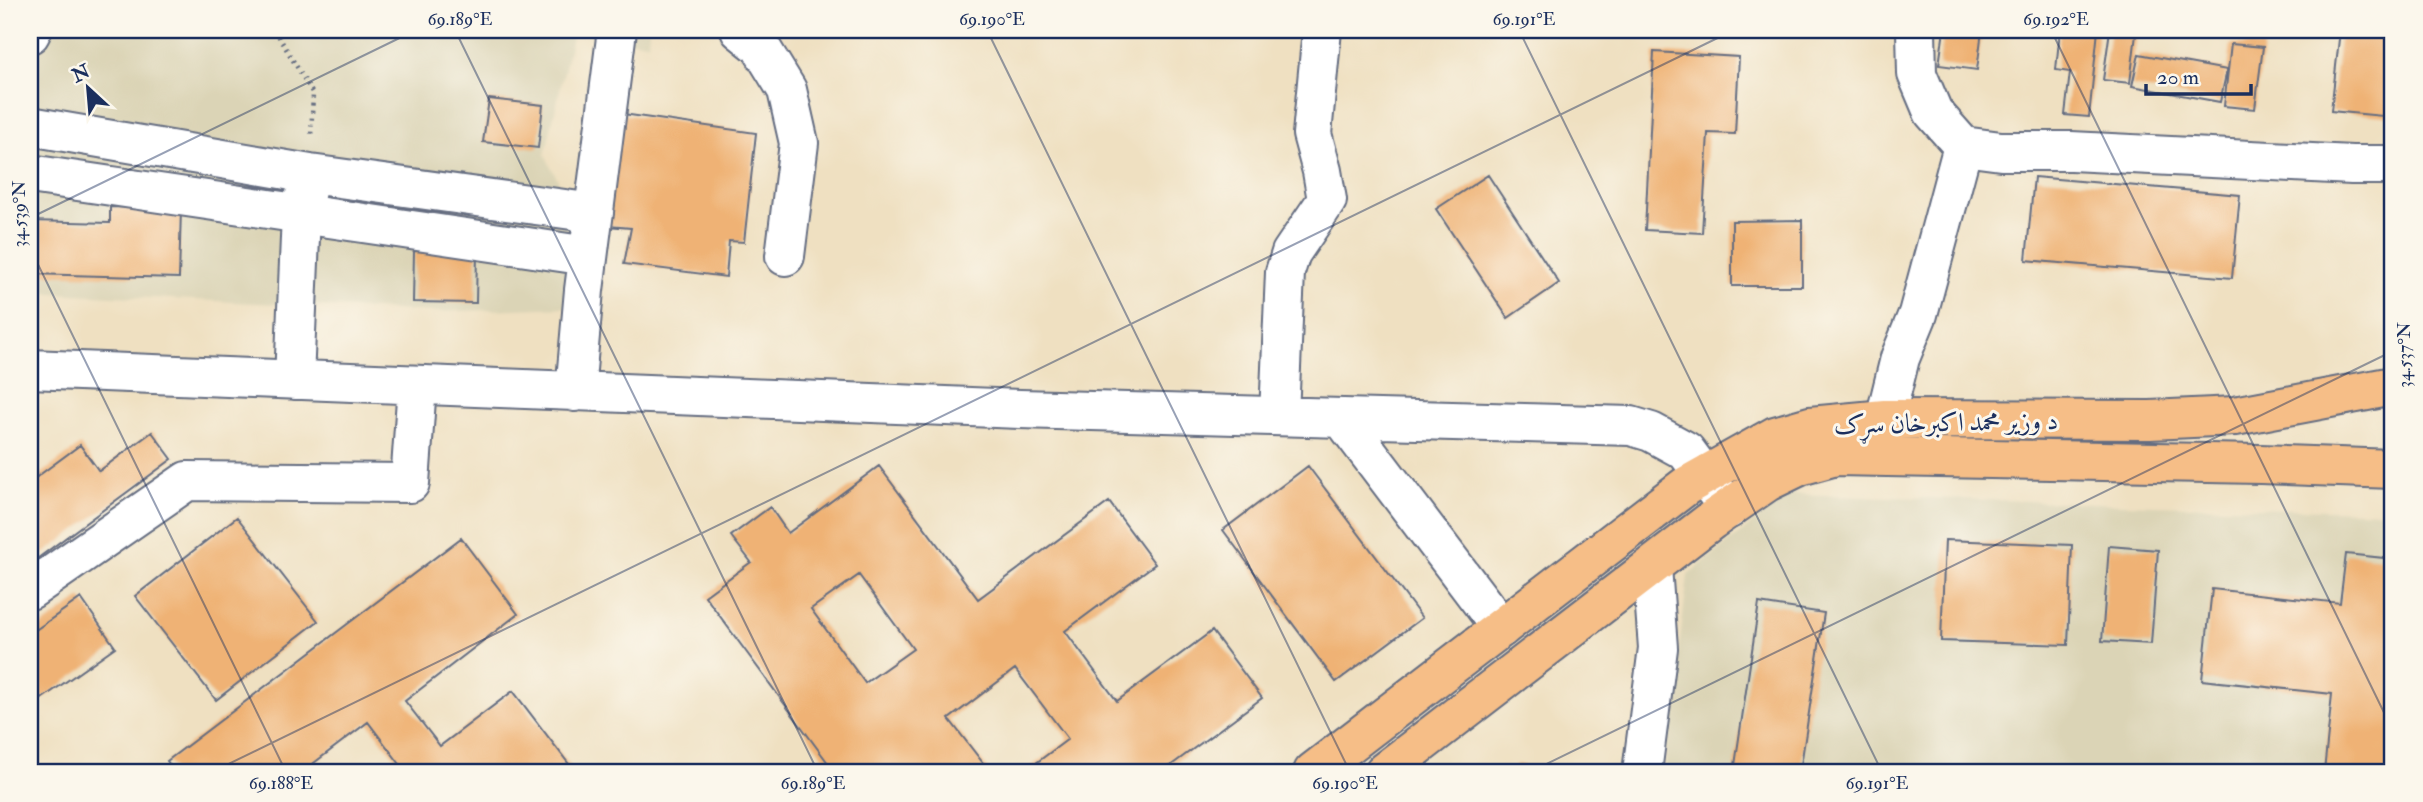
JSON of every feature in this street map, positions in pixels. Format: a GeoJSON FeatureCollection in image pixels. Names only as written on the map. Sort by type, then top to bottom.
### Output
{"type":"FeatureCollection","features":[{"type":"Feature","properties":{"kind":"main road","name":"د وزیر محمد اکبرخان سړک"},"geometry":{"type":"LineString","coordinates":[[1313,772],[1686,486],[1775,436],[1810,426],[1885,419],[2150,420],[2235,416],[2393,386]]}},
{"type":"Feature","properties":{"kind":"main road","name":"د وزیر محمد اکبرخان سړک"},"geometry":{"type":"LineString","coordinates":[[1384,772],[1729,509],[1767,482],[1800,466],[1836,456],[2232,463],[2393,469]]}},
{"type":"Feature","properties":{"kind":"street"},"geometry":{"type":"LineString","coordinates":[[576,392],[588,256],[617,30]]}},
{"type":"Feature","properties":{"kind":"street"},"geometry":{"type":"LineString","coordinates":[[740,30],[760,46],[787,90],[799,143],[785,256]]}},
{"type":"Feature","properties":{"kind":"street"},"geometry":{"type":"LineString","coordinates":[[1279,416],[1285,272],[1291,253],[1327,200],[1312,134],[1322,30]]}},
{"type":"Feature","properties":{"kind":"street"},"geometry":{"type":"LineString","coordinates":[[1916,30],[1917,74],[1933,112],[1963,146],[2001,151],[2071,151],[2393,165]]}},
{"type":"Feature","properties":{"kind":"street"},"geometry":{"type":"LineString","coordinates":[[30,126],[310,174],[594,213]]}},
{"type":"Feature","properties":{"kind":"street"},"geometry":{"type":"LineString","coordinates":[[1885,419],[1900,358],[1918,314],[1963,146]]}},
{"type":"Feature","properties":{"kind":"street"},"geometry":{"type":"LineString","coordinates":[[30,174],[588,256]]}},
{"type":"Feature","properties":{"kind":"street"},"geometry":{"type":"LineString","coordinates":[[294,380],[301,214],[310,174]]}},
{"type":"Feature","properties":{"kind":"street"},"geometry":{"type":"LineString","coordinates":[[30,369],[1020,409],[1631,426],[1651,432],[1686,451],[1729,509]]}},
{"type":"Feature","properties":{"kind":"street"},"geometry":{"type":"LineString","coordinates":[[30,590],[187,481],[410,483],[417,385]]}},
{"type":"Feature","properties":{"kind":"street"},"geometry":{"type":"LineString","coordinates":[[1342,418],[1501,628]]}},
{"type":"Feature","properties":{"kind":"street"},"geometry":{"type":"LineString","coordinates":[[1643,772],[1658,648],[1651,567]]}},
{"type":"Feature","properties":{"kind":"path"},"geometry":{"type":"LineString","coordinates":[[275,30],[313,94],[310,174]]}},
{"type":"Feature","properties":{"kind":"shaded area"},"geometry":{"type":"Polygon","coordinates":[[[30,30],[649,30],[648,43],[573,32],[545,155],[598,258],[595,306],[435,312],[30,292],[30,30]]]}},
{"type":"Feature","properties":{"kind":"shaded area"},"geometry":{"type":"Polygon","coordinates":[[[1789,494],[2393,512],[2393,772],[1664,772],[1688,575],[1789,494]]]}},
{"type":"Feature","properties":{"kind":"building"},"geometry":{"type":"Polygon","coordinates":[[[1944,30],[1982,30],[1977,70],[1939,65],[1944,30]]]}},
{"type":"Feature","properties":{"kind":"building"},"geometry":{"type":"Polygon","coordinates":[[[2060,30],[2098,30],[2089,117],[2065,115],[2070,72],[2056,70],[2060,30]]]}},
{"type":"Feature","properties":{"kind":"building"},"geometry":{"type":"Polygon","coordinates":[[[2110,30],[2136,34],[2130,83],[2103,80],[2110,30]]]}},
{"type":"Feature","properties":{"kind":"building"},"geometry":{"type":"Polygon","coordinates":[[[2340,30],[2393,30],[2393,117],[2331,111],[2340,30]]]}},
{"type":"Feature","properties":{"kind":"building"},"geometry":{"type":"Polygon","coordinates":[[[2231,44],[2263,47],[2255,109],[2224,106],[2231,44]]]}},
{"type":"Feature","properties":{"kind":"building"},"geometry":{"type":"Polygon","coordinates":[[[1654,52],[1739,57],[1735,134],[1708,133],[1702,233],[1645,230],[1654,52]]]}},
{"type":"Feature","properties":{"kind":"building"},"geometry":{"type":"Polygon","coordinates":[[[2139,54],[2227,70],[2220,102],[2132,86],[2139,54]]]}},
{"type":"Feature","properties":{"kind":"building"},"geometry":{"type":"Polygon","coordinates":[[[489,99],[543,105],[538,148],[483,142],[489,99]]]}},
{"type":"Feature","properties":{"kind":"building"},"geometry":{"type":"Polygon","coordinates":[[[609,112],[756,133],[744,242],[729,241],[726,277],[624,264],[631,228],[596,225],[609,112]]]}},
{"type":"Feature","properties":{"kind":"building"},"geometry":{"type":"Polygon","coordinates":[[[1488,175],[1559,283],[1508,318],[1436,209],[1488,175]]]}},
{"type":"Feature","properties":{"kind":"building"},"geometry":{"type":"Polygon","coordinates":[[[2034,177],[2240,195],[2232,278],[2026,260],[2034,177]]]}},
{"type":"Feature","properties":{"kind":"building"},"geometry":{"type":"Polygon","coordinates":[[[110,207],[181,209],[179,278],[30,274],[30,221],[110,223],[110,207]]]}},
{"type":"Feature","properties":{"kind":"building"},"geometry":{"type":"Polygon","coordinates":[[[1802,220],[1802,286],[1732,286],[1732,221],[1802,220]]]}},
{"type":"Feature","properties":{"kind":"building"},"geometry":{"type":"Polygon","coordinates":[[[414,251],[477,252],[476,303],[413,302],[414,251]]]}},
{"type":"Feature","properties":{"kind":"building"},"geometry":{"type":"Polygon","coordinates":[[[152,432],[172,459],[30,564],[30,482],[80,445],[99,471],[152,432]]]}},
{"type":"Feature","properties":{"kind":"building"},"geometry":{"type":"Polygon","coordinates":[[[879,466],[978,599],[1109,502],[1155,564],[1065,631],[1117,701],[1212,631],[1262,698],[1162,772],[1024,772],[1068,739],[1015,669],[949,719],[990,772],[825,772],[831,767],[705,596],[751,562],[731,536],[770,507],[788,533],[879,466]],[[859,575],[811,609],[865,683],[913,649],[859,575]]]}},
{"type":"Feature","properties":{"kind":"building"},"geometry":{"type":"Polygon","coordinates":[[[1308,466],[1422,618],[1336,682],[1223,530],[1308,466]]]}},
{"type":"Feature","properties":{"kind":"building"},"geometry":{"type":"Polygon","coordinates":[[[237,517],[318,621],[216,700],[135,596],[237,517]]]}},
{"type":"Feature","properties":{"kind":"building"},"geometry":{"type":"Polygon","coordinates":[[[461,538],[518,614],[405,701],[440,746],[513,691],[575,772],[406,772],[368,722],[302,772],[175,772],[167,761],[461,538]]]}},
{"type":"Feature","properties":{"kind":"building"},"geometry":{"type":"Polygon","coordinates":[[[1945,540],[2072,545],[2068,645],[1941,641],[1945,540]]]}},
{"type":"Feature","properties":{"kind":"building"},"geometry":{"type":"Polygon","coordinates":[[[2109,546],[2158,550],[2151,644],[2102,641],[2109,546]]]}},
{"type":"Feature","properties":{"kind":"building"},"geometry":{"type":"Polygon","coordinates":[[[2346,554],[2393,559],[2393,772],[2324,772],[2332,694],[2202,680],[2212,589],[2340,603],[2346,554]]]}},
{"type":"Feature","properties":{"kind":"building"},"geometry":{"type":"Polygon","coordinates":[[[81,598],[115,647],[30,707],[30,634],[81,598]]]}},
{"type":"Feature","properties":{"kind":"building"},"geometry":{"type":"Polygon","coordinates":[[[1759,603],[1824,613],[1800,772],[1734,772],[1759,603]]]}},
{"type":"Feature","properties":{"kind":"building"},"geometry":{"type":"Polygon","coordinates":[[[1516,764],[1558,771],[1558,772],[1514,772],[1516,764]]]}}]}
